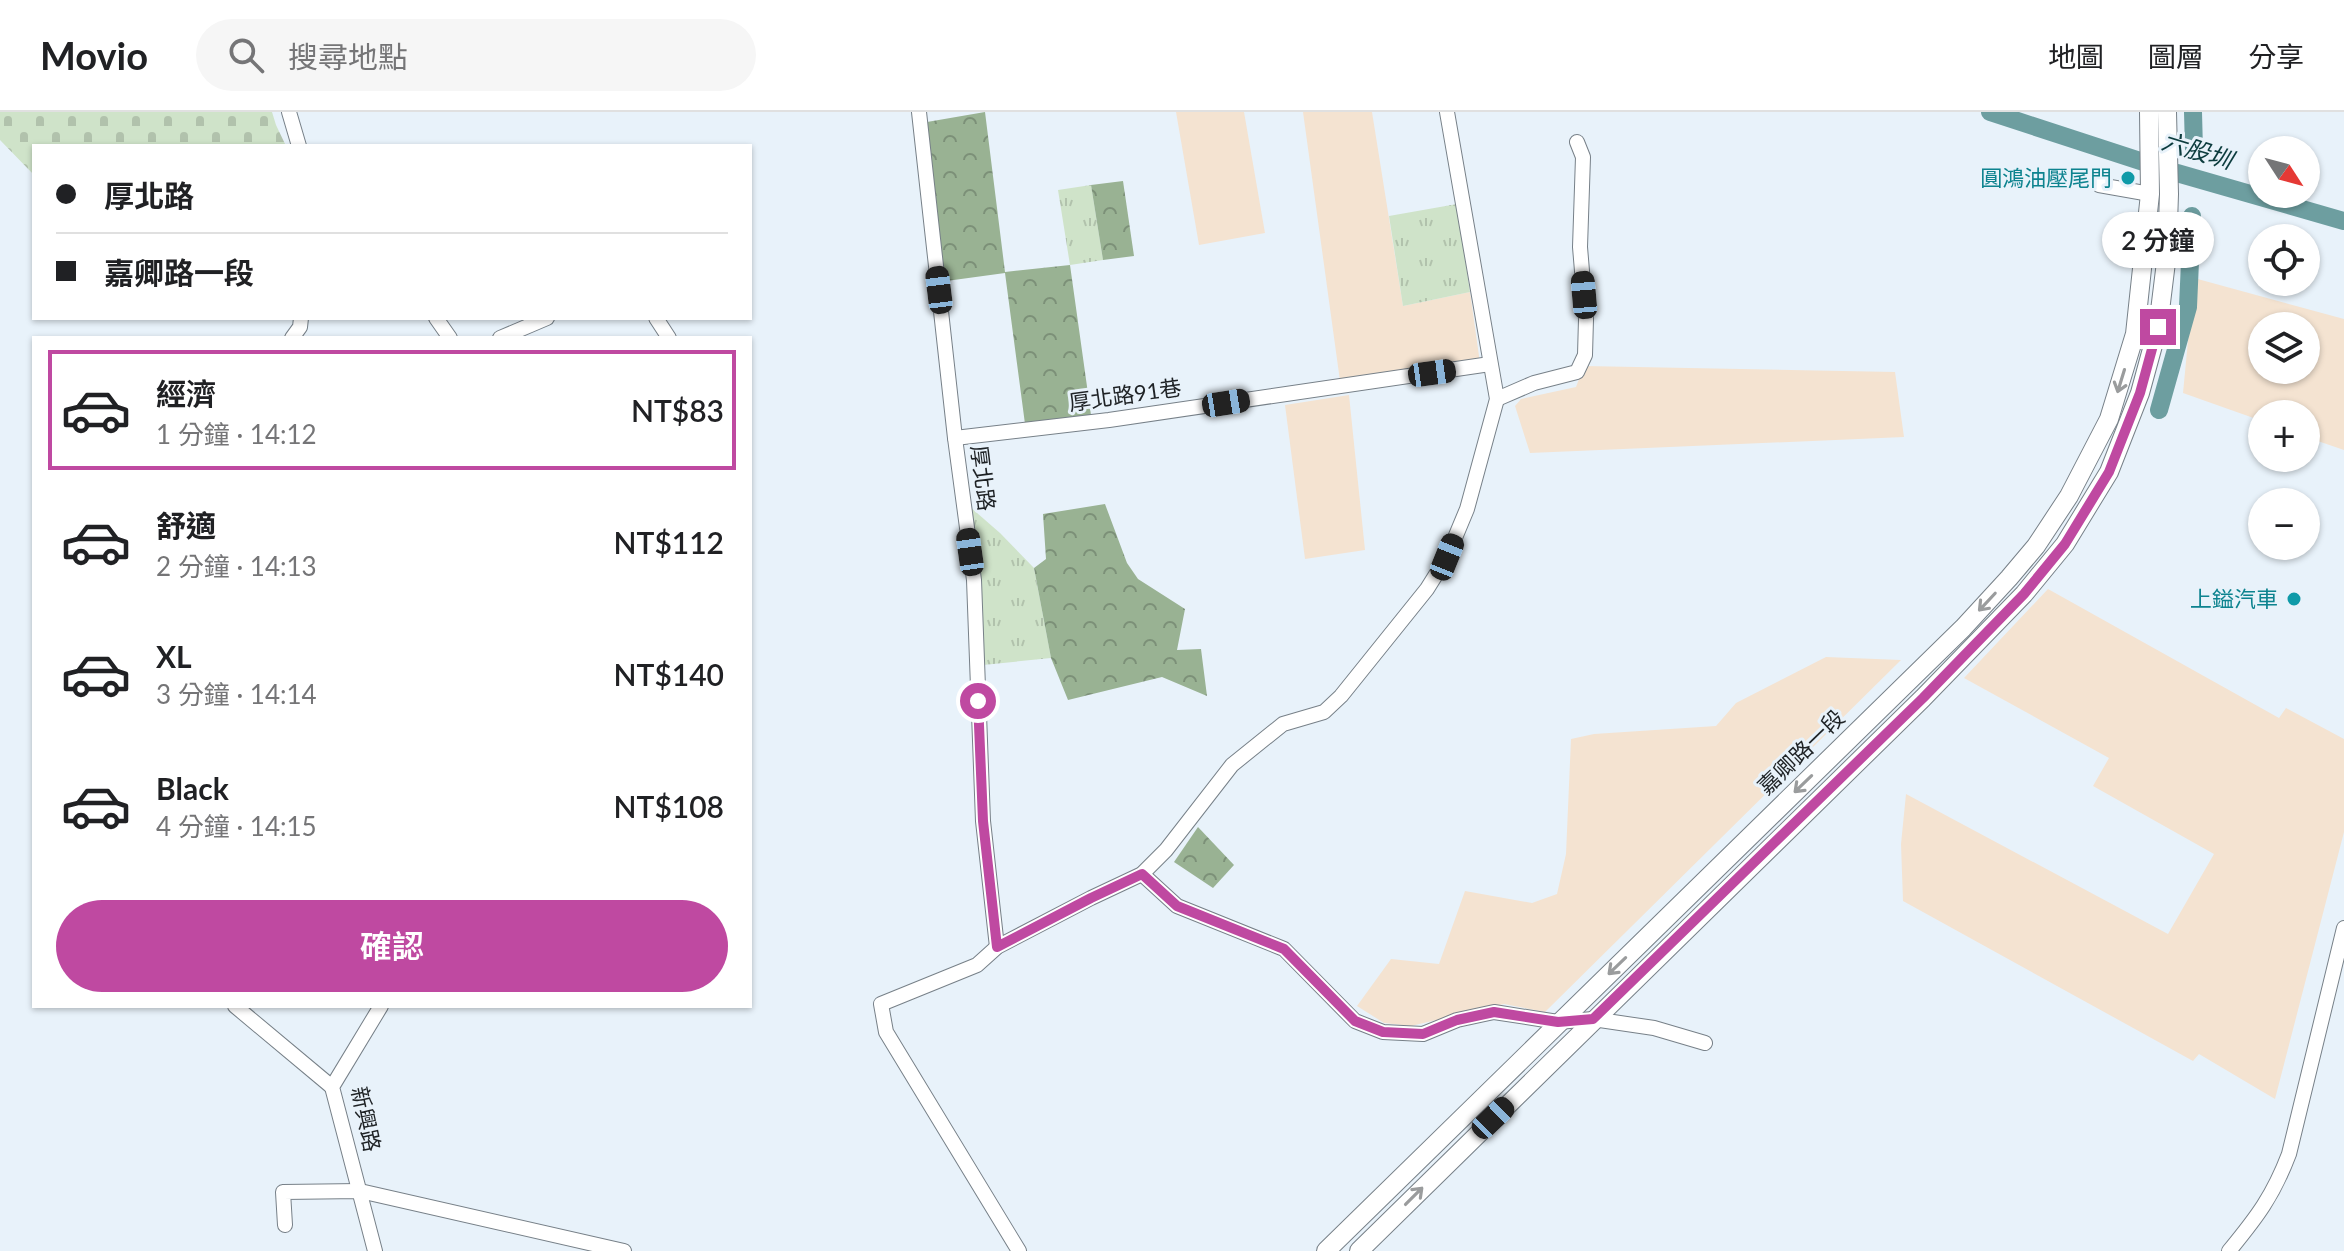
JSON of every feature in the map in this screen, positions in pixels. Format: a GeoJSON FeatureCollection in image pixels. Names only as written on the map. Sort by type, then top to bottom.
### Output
{"type":"FeatureCollection","features":[{"type":"Feature","properties":{"kind":"street"},"geometry":{"type":"LineString","coordinates":[[289,112],[298,144]]}},
{"type":"Feature","properties":{"kind":"street","name":"厚北路"},"geometry":{"type":"LineString","coordinates":[[919,112],[974,580],[983,821],[997,947]]}},
{"type":"Feature","properties":{"kind":"street"},"geometry":{"type":"LineString","coordinates":[[1019,1251],[886,1032],[881,1004],[977,965],[997,947],[1142,874],[1166,850],[1232,765],[1283,724],[1324,712],[1341,696],[1427,589],[1447,557],[1467,509],[1497,399],[1447,112]]}},
{"type":"Feature","properties":{"kind":"street"},"geometry":{"type":"LineString","coordinates":[[1359,1251],[1923,698],[2024,594],[2065,544],[2109,472],[2140,393],[2158,327],[2167,254],[2160,194],[2158,134],[2149,112]]}},
{"type":"Feature","properties":{"kind":"street"},"geometry":{"type":"LineString","coordinates":[[2158,134],[2167,112]]}},
{"type":"Feature","properties":{"kind":"street"},"geometry":{"type":"LineString","coordinates":[[1497,399],[1534,383],[1577,372],[1585,355],[1586,319],[1580,247],[1583,157],[1577,142]]}},
{"type":"Feature","properties":{"kind":"street"},"geometry":{"type":"LineString","coordinates":[[2099,185],[2160,194]]}},
{"type":"Feature","properties":{"kind":"street","name":"嘉卿路一段"},"geometry":{"type":"LineString","coordinates":[[1326,1251],[1963,628],[2036,546],[2069,496],[2109,419],[2135,334],[2160,194]]}},
{"type":"Feature","properties":{"kind":"street"},"geometry":{"type":"LineString","coordinates":[[505,336],[542,320]]}},
{"type":"Feature","properties":{"kind":"street","name":"厚北路91巷"},"geometry":{"type":"LineString","coordinates":[[955,438],[1109,420],[1490,364]]}},
{"type":"Feature","properties":{"kind":"street"},"geometry":{"type":"LineString","coordinates":[[1142,874],[1177,906],[1284,949],[1355,1021],[1383,1032],[1423,1034],[1457,1020],[1494,1012],[1558,1022],[1593,1019],[1654,1028],[1705,1043]]}},
{"type":"Feature","properties":{"kind":"street"},"geometry":{"type":"LineString","coordinates":[[2229,1251],[2276,1186],[2289,1154],[2344,928]]}},
{"type":"Feature","properties":{"kind":"street"},"geometry":{"type":"LineString","coordinates":[[237,1008],[332,1087]]}},
{"type":"Feature","properties":{"kind":"street","name":"新興路"},"geometry":{"type":"LineString","coordinates":[[375,1251],[332,1087],[380,1008]]}},
{"type":"Feature","properties":{"kind":"street"},"geometry":{"type":"LineString","coordinates":[[285,1225],[283,1192],[360,1191],[624,1251]]}},
{"type":"Feature","properties":{"kind":"shaded area"},"geometry":{"type":"Polygon","coordinates":[[[1176,112],[1244,112],[1265,233],[1199,245],[1176,112]]]}},
{"type":"Feature","properties":{"kind":"shaded area"},"geometry":{"type":"Polygon","coordinates":[[[1303,112],[1372,112],[1403,306],[1470,292],[1480,363],[1340,381],[1303,112]]]}},
{"type":"Feature","properties":{"kind":"shaded area"},"geometry":{"type":"Polygon","coordinates":[[[2194,278],[2248,293],[2248,296],[2260,296],[2318,312],[2248,312],[2248,384],[2320,384],[2320,312],[2344,319],[2344,450],[2320,442],[2320,400],[2248,400],[2248,416],[2183,393],[2194,278]]]}},
{"type":"Feature","properties":{"kind":"shaded area"},"geometry":{"type":"Polygon","coordinates":[[[1584,366],[1895,372],[1904,437],[1530,453],[1515,406],[1521,399],[1576,387],[1584,366]]]}},
{"type":"Feature","properties":{"kind":"shaded area"},"geometry":{"type":"Polygon","coordinates":[[[1349,395],[1365,550],[1305,559],[1285,405],[1349,395]]]}},
{"type":"Feature","properties":{"kind":"shaded area"},"geometry":{"type":"Polygon","coordinates":[[[2048,589],[2279,718],[2286,708],[2344,739],[2344,832],[2275,1099],[2199,1054],[2193,1061],[1903,901],[1901,844],[1906,794],[2168,934],[2214,854],[2093,786],[2109,758],[1964,678],[2048,589]]]}},
{"type":"Feature","properties":{"kind":"shaded area"},"geometry":{"type":"Polygon","coordinates":[[[1826,657],[1901,660],[1545,1012],[1504,1004],[1411,1026],[1384,1023],[1357,1006],[1391,959],[1439,964],[1465,891],[1532,903],[1557,894],[1566,854],[1571,739],[1594,734],[1716,726],[1736,703],[1826,657]]]}},
{"type":"Feature","properties":{"kind":"green space"},"geometry":{"type":"Polygon","coordinates":[[[0,112],[272,112],[285,144],[32,144],[32,173],[0,140],[0,112]]]}},
{"type":"Feature","properties":{"kind":"green space"},"geometry":{"type":"Polygon","coordinates":[[[985,112],[1005,272],[1070,265],[1091,415],[1025,424],[1005,273],[939,282],[927,122],[985,112]]]}},
{"type":"Feature","properties":{"kind":"green space"},"geometry":{"type":"Polygon","coordinates":[[[1123,181],[1134,256],[1103,260],[1091,185],[1123,181]]]}},
{"type":"Feature","properties":{"kind":"green space"},"geometry":{"type":"Polygon","coordinates":[[[1091,185],[1103,260],[1070,265],[1058,190],[1091,185]]]}},
{"type":"Feature","properties":{"kind":"green space"},"geometry":{"type":"Polygon","coordinates":[[[1457,204],[1470,292],[1403,306],[1389,216],[1457,204]]]}},
{"type":"Feature","properties":{"kind":"green space"},"geometry":{"type":"Polygon","coordinates":[[[961,499],[1034,568],[1051,658],[983,665],[961,499]]]}},
{"type":"Feature","properties":{"kind":"green space"},"geometry":{"type":"Polygon","coordinates":[[[1105,504],[1127,563],[1138,579],[1185,609],[1177,650],[1201,649],[1207,696],[1162,677],[1068,700],[1051,658],[1034,568],[1046,559],[1043,514],[1105,504]]]}},
{"type":"Feature","properties":{"kind":"green space"},"geometry":{"type":"Polygon","coordinates":[[[1198,827],[1234,865],[1213,888],[1174,862],[1198,827]]]}},
{"type":"Feature","properties":{"kind":"waterway","name":"六股圳"},"geometry":{"type":"LineString","coordinates":[[1990,112],[2177,173],[2344,221]]}},
{"type":"Feature","properties":{"kind":"waterway"},"geometry":{"type":"LineString","coordinates":[[2193,112],[2194,150]]}},
{"type":"Feature","properties":{"kind":"waterway"},"geometry":{"type":"LineString","coordinates":[[2159,410],[2188,307],[2192,216]]}},
{"type":"Feature","properties":{"kind":"place","name":"圓鴻油壓尾門"},"geometry":{"type":"Point","coordinates":[2128,178]}},
{"type":"Feature","properties":{"kind":"place","name":"上鎰汽車"},"geometry":{"type":"Point","coordinates":[2294,599]}},
{"type":"Feature","properties":{"kind":"route"},"geometry":{"type":"LineString","coordinates":[[978,701],[983,821],[997,947],[1142,874],[1177,906],[1284,949],[1355,1021],[1383,1032],[1423,1034],[1457,1020],[1494,1012],[1558,1022],[1593,1019],[1923,698],[2024,594],[2065,544],[2109,472],[2140,393],[2158,327]]}}]}
